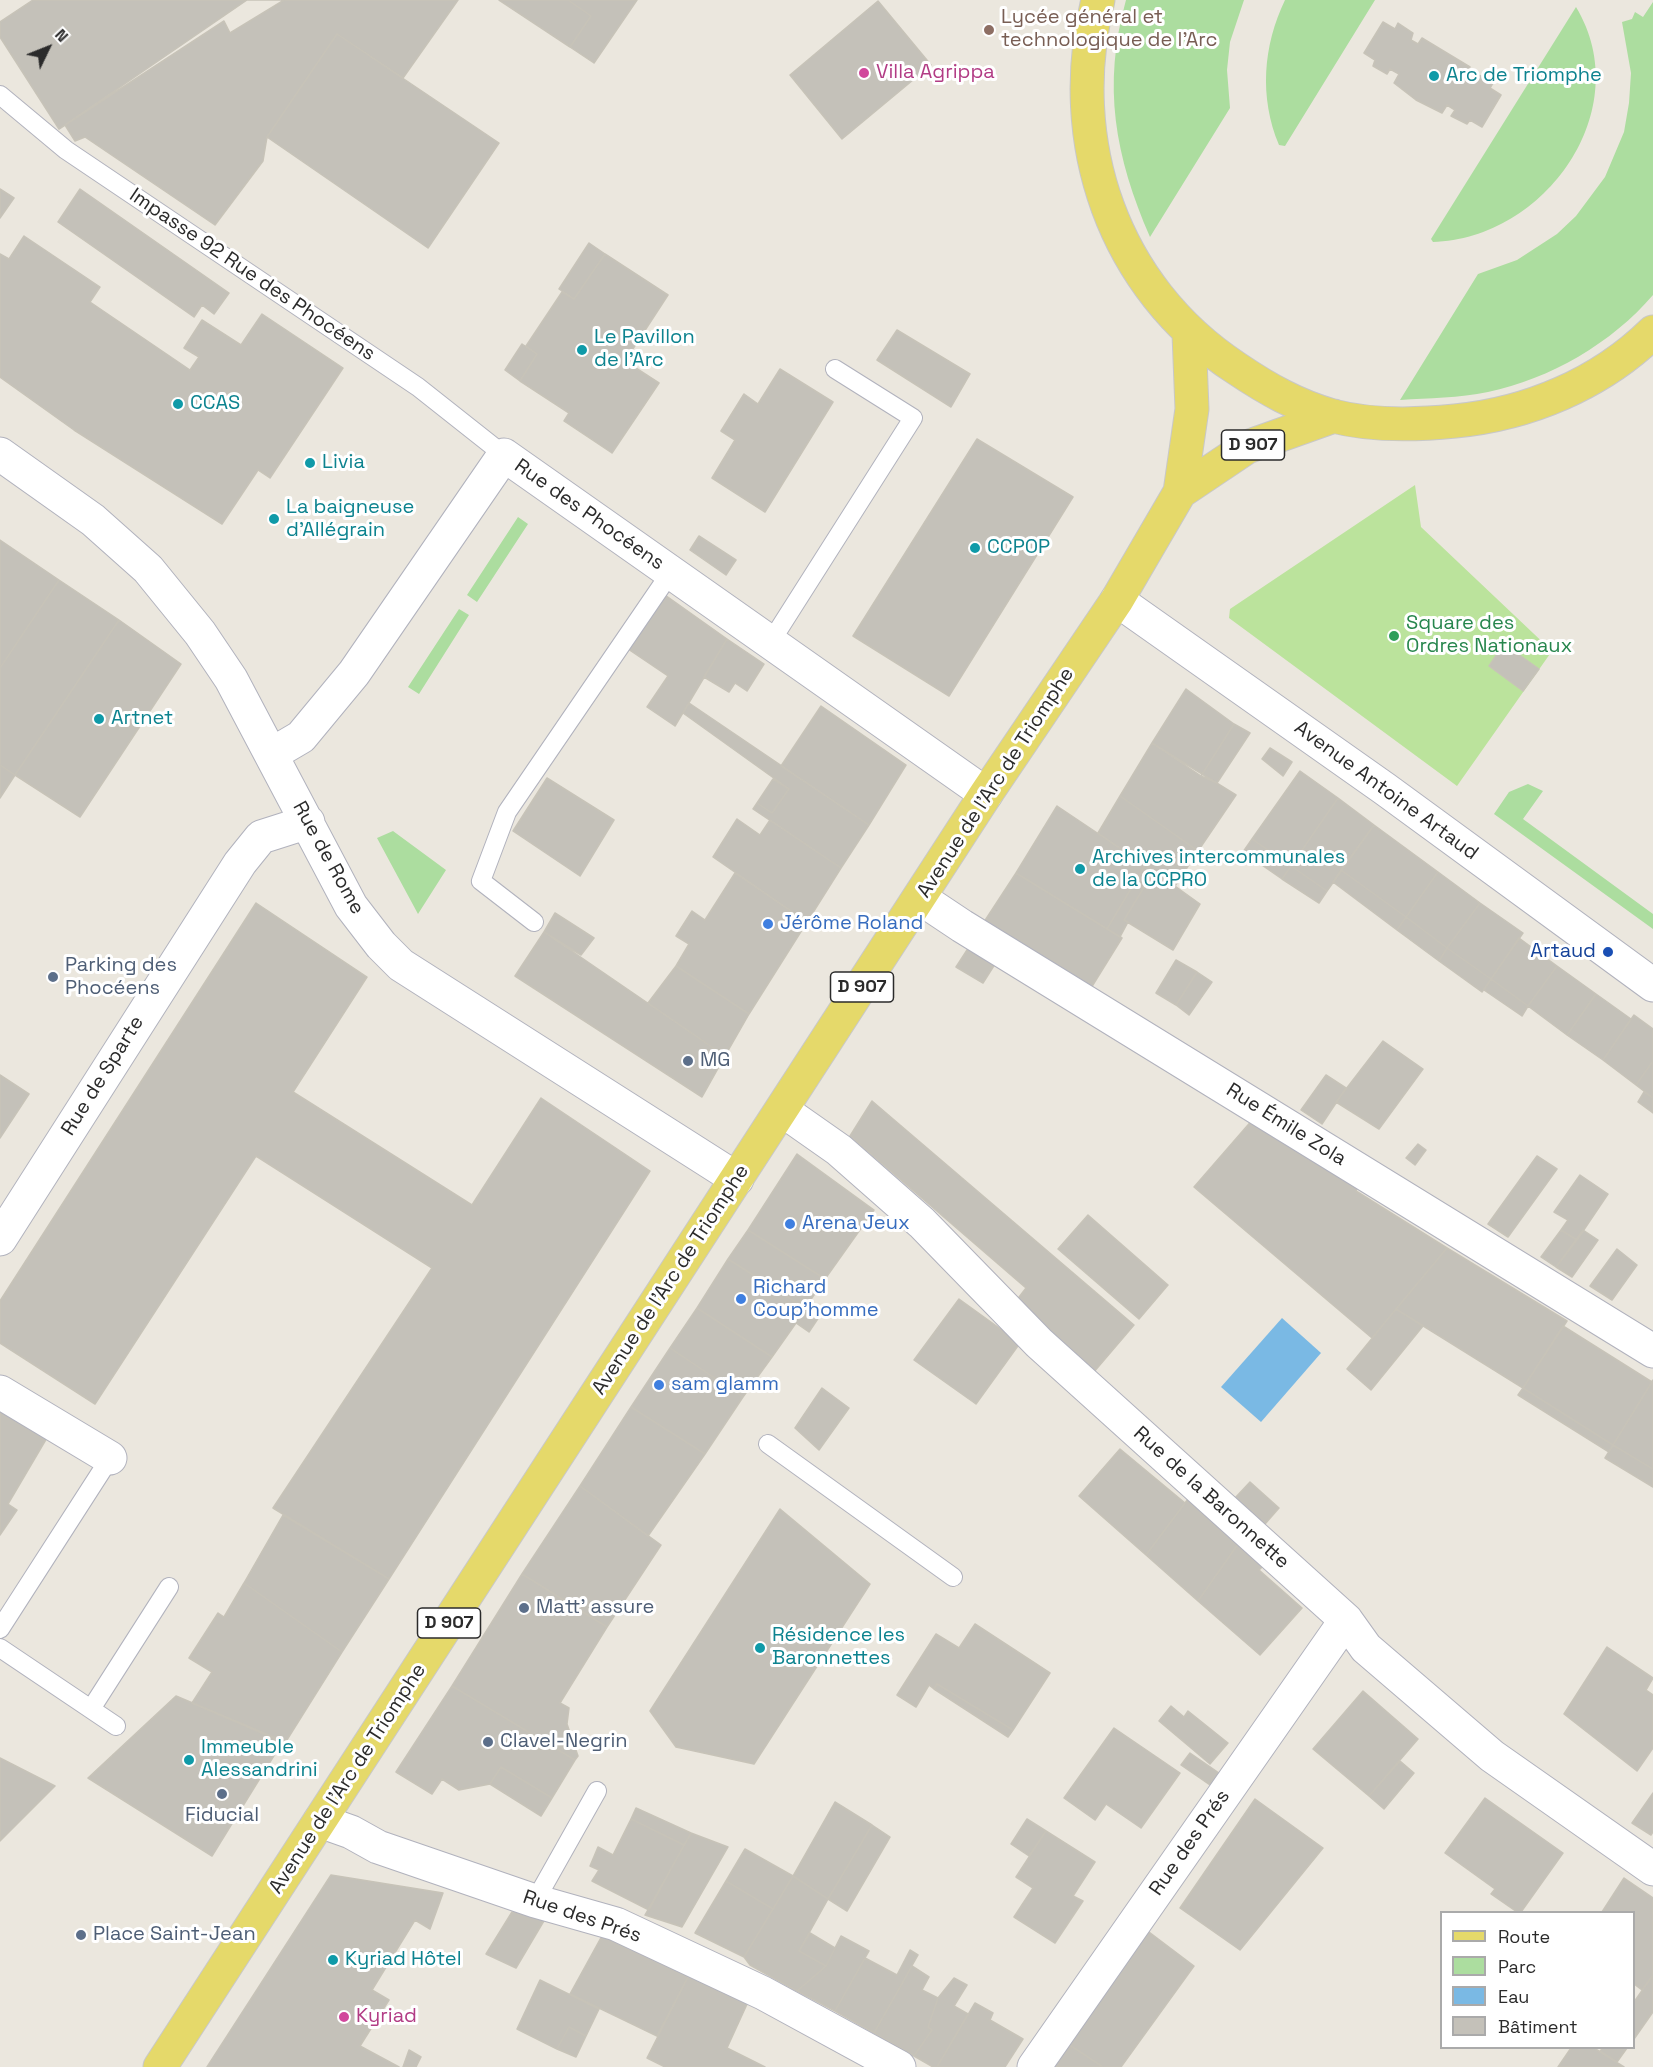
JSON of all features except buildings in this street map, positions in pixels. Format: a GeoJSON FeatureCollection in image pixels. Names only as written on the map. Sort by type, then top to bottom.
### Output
{"type":"FeatureCollection","features":[{"type":"Feature","properties":{"kind":"main road"},"geometry":{"type":"LineString","coordinates":[[1098,0],[1085,87],[1098,178],[1118,232],[1158,299],[1190,334],[1280,396],[1334,416],[1429,423],[1468,420],[1519,410],[1573,389],[1596,376],[1653,332]]}},
{"type":"Feature","properties":{"kind":"main road","name":"D 907"},"geometry":{"type":"LineString","coordinates":[[1180,492],[1192,409],[1190,334]]}},
{"type":"Feature","properties":{"kind":"main road","name":"D 907"},"geometry":{"type":"LineString","coordinates":[[1180,492],[1247,447],[1334,416]]}},
{"type":"Feature","properties":{"kind":"main road","name":"Avenue de l'Arc de Triomphe"},"geometry":{"type":"LineString","coordinates":[[160,2067],[986,794],[1117,600],[1180,492]]}},
{"type":"Feature","properties":{"kind":"street","name":"Rue de Rome"},"geometry":{"type":"LineString","coordinates":[[0,454],[93,520],[148,569],[212,651],[272,754],[351,906],[381,945],[401,965],[737,1179]]}},
{"type":"Feature","properties":{"kind":"street","name":"Rue des Phocéens"},"geometry":{"type":"LineString","coordinates":[[272,754],[301,737],[354,673],[504,455],[986,794]]}},
{"type":"Feature","properties":{"kind":"street","name":"Avenue Antoine Artaud"},"geometry":{"type":"LineString","coordinates":[[1117,600],[1385,789],[1653,985]]}},
{"type":"Feature","properties":{"kind":"street","name":"Rue de Sparte"},"geometry":{"type":"LineString","coordinates":[[0,1239],[240,863],[261,837],[308,822]]}},
{"type":"Feature","properties":{"kind":"street","name":"Rue Émile Zola"},"geometry":{"type":"LineString","coordinates":[[920,898],[982,939],[1653,1351]]}},
{"type":"Feature","properties":{"kind":"street","name":"Rue de la Baronnette"},"geometry":{"type":"LineString","coordinates":[[782,1110],[839,1150],[922,1223],[1039,1343],[1346,1620],[1366,1647],[1492,1756],[1653,1869]]}},
{"type":"Feature","properties":{"kind":"street"},"geometry":{"type":"LineString","coordinates":[[0,1392],[110,1458]]}},
{"type":"Feature","properties":{"kind":"street","name":"Rue des Prés"},"geometry":{"type":"LineString","coordinates":[[1034,2067],[1346,1620]]}},
{"type":"Feature","properties":{"kind":"street","name":"Rue des Prés"},"geometry":{"type":"LineString","coordinates":[[320,1821],[351,1832],[378,1847],[535,1901],[616,1924],[762,1993],[899,2067]]}},
{"type":"Feature","properties":{"kind":"lane","name":"Impasse 92 Rue des Phocéens"},"geometry":{"type":"LineString","coordinates":[[0,95],[66,150],[418,387],[504,455]]}},
{"type":"Feature","properties":{"kind":"lane"},"geometry":{"type":"LineString","coordinates":[[770,643],[913,418],[836,369]]}},
{"type":"Feature","properties":{"kind":"lane"},"geometry":{"type":"LineString","coordinates":[[534,922],[481,881],[507,812],[671,572]]}},
{"type":"Feature","properties":{"kind":"lane"},"geometry":{"type":"LineString","coordinates":[[768,1444],[953,1577]]}},
{"type":"Feature","properties":{"kind":"lane"},"geometry":{"type":"LineString","coordinates":[[0,1629],[110,1458]]}},
{"type":"Feature","properties":{"kind":"lane"},"geometry":{"type":"LineString","coordinates":[[91,1709],[169,1587]]}},
{"type":"Feature","properties":{"kind":"lane"},"geometry":{"type":"LineString","coordinates":[[0,1648],[116,1726]]}},
{"type":"Feature","properties":{"kind":"lane"},"geometry":{"type":"LineString","coordinates":[[535,1901],[597,1791]]}},
{"type":"Feature","properties":{"kind":"green space"},"geometry":{"type":"Polygon","coordinates":[[[1126,0],[1244,0],[1230,42],[1227,70],[1230,108],[1150,237],[1128,178],[1116,120],[1115,62],[1126,0]]]}},
{"type":"Feature","properties":{"kind":"green space"},"geometry":{"type":"Polygon","coordinates":[[[1285,0],[1375,0],[1285,146],[1279,145],[1268,109],[1266,72],[1272,35],[1285,0]]]}},
{"type":"Feature","properties":{"kind":"green space"},"geometry":{"type":"Polygon","coordinates":[[[1653,2],[1653,295],[1619,329],[1599,343],[1578,357],[1534,378],[1477,394],[1400,400],[1478,274],[1517,260],[1557,234],[1576,216],[1605,177],[1624,132],[1629,103],[1631,73],[1622,22],[1632,19],[1635,12],[1643,17],[1653,2]]]}},
{"type":"Feature","properties":{"kind":"green space"},"geometry":{"type":"Polygon","coordinates":[[[1576,7],[1592,47],[1596,87],[1588,126],[1570,162],[1544,193],[1511,219],[1474,235],[1433,242],[1431,239],[1576,7]]]}},
{"type":"Feature","properties":{"kind":"green space","name":"Square des Ordres Nationaux"},"geometry":{"type":"Polygon","coordinates":[[[1415,485],[1421,527],[1552,651],[1457,786],[1229,618],[1230,609],[1415,485]]]}},
{"type":"Feature","properties":{"kind":"green space"},"geometry":{"type":"Polygon","coordinates":[[[518,517],[528,524],[477,602],[467,595],[518,517]]]}},
{"type":"Feature","properties":{"kind":"green space"},"geometry":{"type":"Polygon","coordinates":[[[459,609],[469,615],[419,694],[408,687],[459,609]]]}},
{"type":"Feature","properties":{"kind":"green space"},"geometry":{"type":"Polygon","coordinates":[[[1528,784],[1543,791],[1523,819],[1653,914],[1653,929],[1494,814],[1509,792],[1528,784]]]}},
{"type":"Feature","properties":{"kind":"green space"},"geometry":{"type":"Polygon","coordinates":[[[393,831],[446,870],[418,914],[377,838],[393,831]]]}},
{"type":"Feature","properties":{"kind":"water"},"geometry":{"type":"Polygon","coordinates":[[[1282,1318],[1321,1353],[1261,1422],[1221,1387],[1282,1318]]]}},
{"type":"Feature","properties":{"kind":"place","name":"Lycée général et technologique de l'Arc"},"geometry":{"type":"Point","coordinates":[989,30]}},
{"type":"Feature","properties":{"kind":"place","name":"Villa Agrippa"},"geometry":{"type":"Point","coordinates":[864,73]}},
{"type":"Feature","properties":{"kind":"place","name":"Arc de Triomphe"},"geometry":{"type":"Point","coordinates":[1434,76]}},
{"type":"Feature","properties":{"kind":"place","name":"Le Pavillon de l'Arc"},"geometry":{"type":"Point","coordinates":[582,350]}},
{"type":"Feature","properties":{"kind":"place","name":"CCAS"},"geometry":{"type":"Point","coordinates":[178,404]}},
{"type":"Feature","properties":{"kind":"place","name":"Livia"},"geometry":{"type":"Point","coordinates":[310,463]}},
{"type":"Feature","properties":{"kind":"place","name":"La baigneuse d’Allégrain"},"geometry":{"type":"Point","coordinates":[274,519]}},
{"type":"Feature","properties":{"kind":"place","name":"CCPOP"},"geometry":{"type":"Point","coordinates":[975,548]}},
{"type":"Feature","properties":{"kind":"place","name":"Square des Ordres Nationaux"},"geometry":{"type":"Point","coordinates":[1394,636]}},
{"type":"Feature","properties":{"kind":"place","name":"Artnet"},"geometry":{"type":"Point","coordinates":[99,719]}},
{"type":"Feature","properties":{"kind":"place","name":"Archives intercommunales de la CCPRO"},"geometry":{"type":"Point","coordinates":[1080,869]}},
{"type":"Feature","properties":{"kind":"place","name":"Jérôme Roland"},"geometry":{"type":"Point","coordinates":[768,924]}},
{"type":"Feature","properties":{"kind":"place","name":"Artaud"},"geometry":{"type":"Point","coordinates":[1608,952]}},
{"type":"Feature","properties":{"kind":"place","name":"Parking des Phocéens"},"geometry":{"type":"Point","coordinates":[53,977]}},
{"type":"Feature","properties":{"kind":"place","name":"MG"},"geometry":{"type":"Point","coordinates":[688,1061]}},
{"type":"Feature","properties":{"kind":"place","name":"Arena Jeux"},"geometry":{"type":"Point","coordinates":[790,1224]}},
{"type":"Feature","properties":{"kind":"place","name":"Richard Coup'homme"},"geometry":{"type":"Point","coordinates":[741,1299]}},
{"type":"Feature","properties":{"kind":"place","name":"sam glamm"},"geometry":{"type":"Point","coordinates":[659,1385]}},
{"type":"Feature","properties":{"kind":"place","name":"Matt’ assure"},"geometry":{"type":"Point","coordinates":[524,1608]}},
{"type":"Feature","properties":{"kind":"place","name":"Résidence les Baronnettes"},"geometry":{"type":"Point","coordinates":[760,1648]}},
{"type":"Feature","properties":{"kind":"place","name":"Clavel-Negrin"},"geometry":{"type":"Point","coordinates":[488,1742]}},
{"type":"Feature","properties":{"kind":"place","name":"Immeuble Alessandrini"},"geometry":{"type":"Point","coordinates":[189,1760]}},
{"type":"Feature","properties":{"kind":"place","name":"Fiducial"},"geometry":{"type":"Point","coordinates":[222,1794]}},
{"type":"Feature","properties":{"kind":"place","name":"Place Saint-Jean"},"geometry":{"type":"Point","coordinates":[81,1935]}},
{"type":"Feature","properties":{"kind":"place","name":"Kyriad Hôtel"},"geometry":{"type":"Point","coordinates":[333,1960]}},
{"type":"Feature","properties":{"kind":"place","name":"Kyriad"},"geometry":{"type":"Point","coordinates":[344,2017]}}]}
